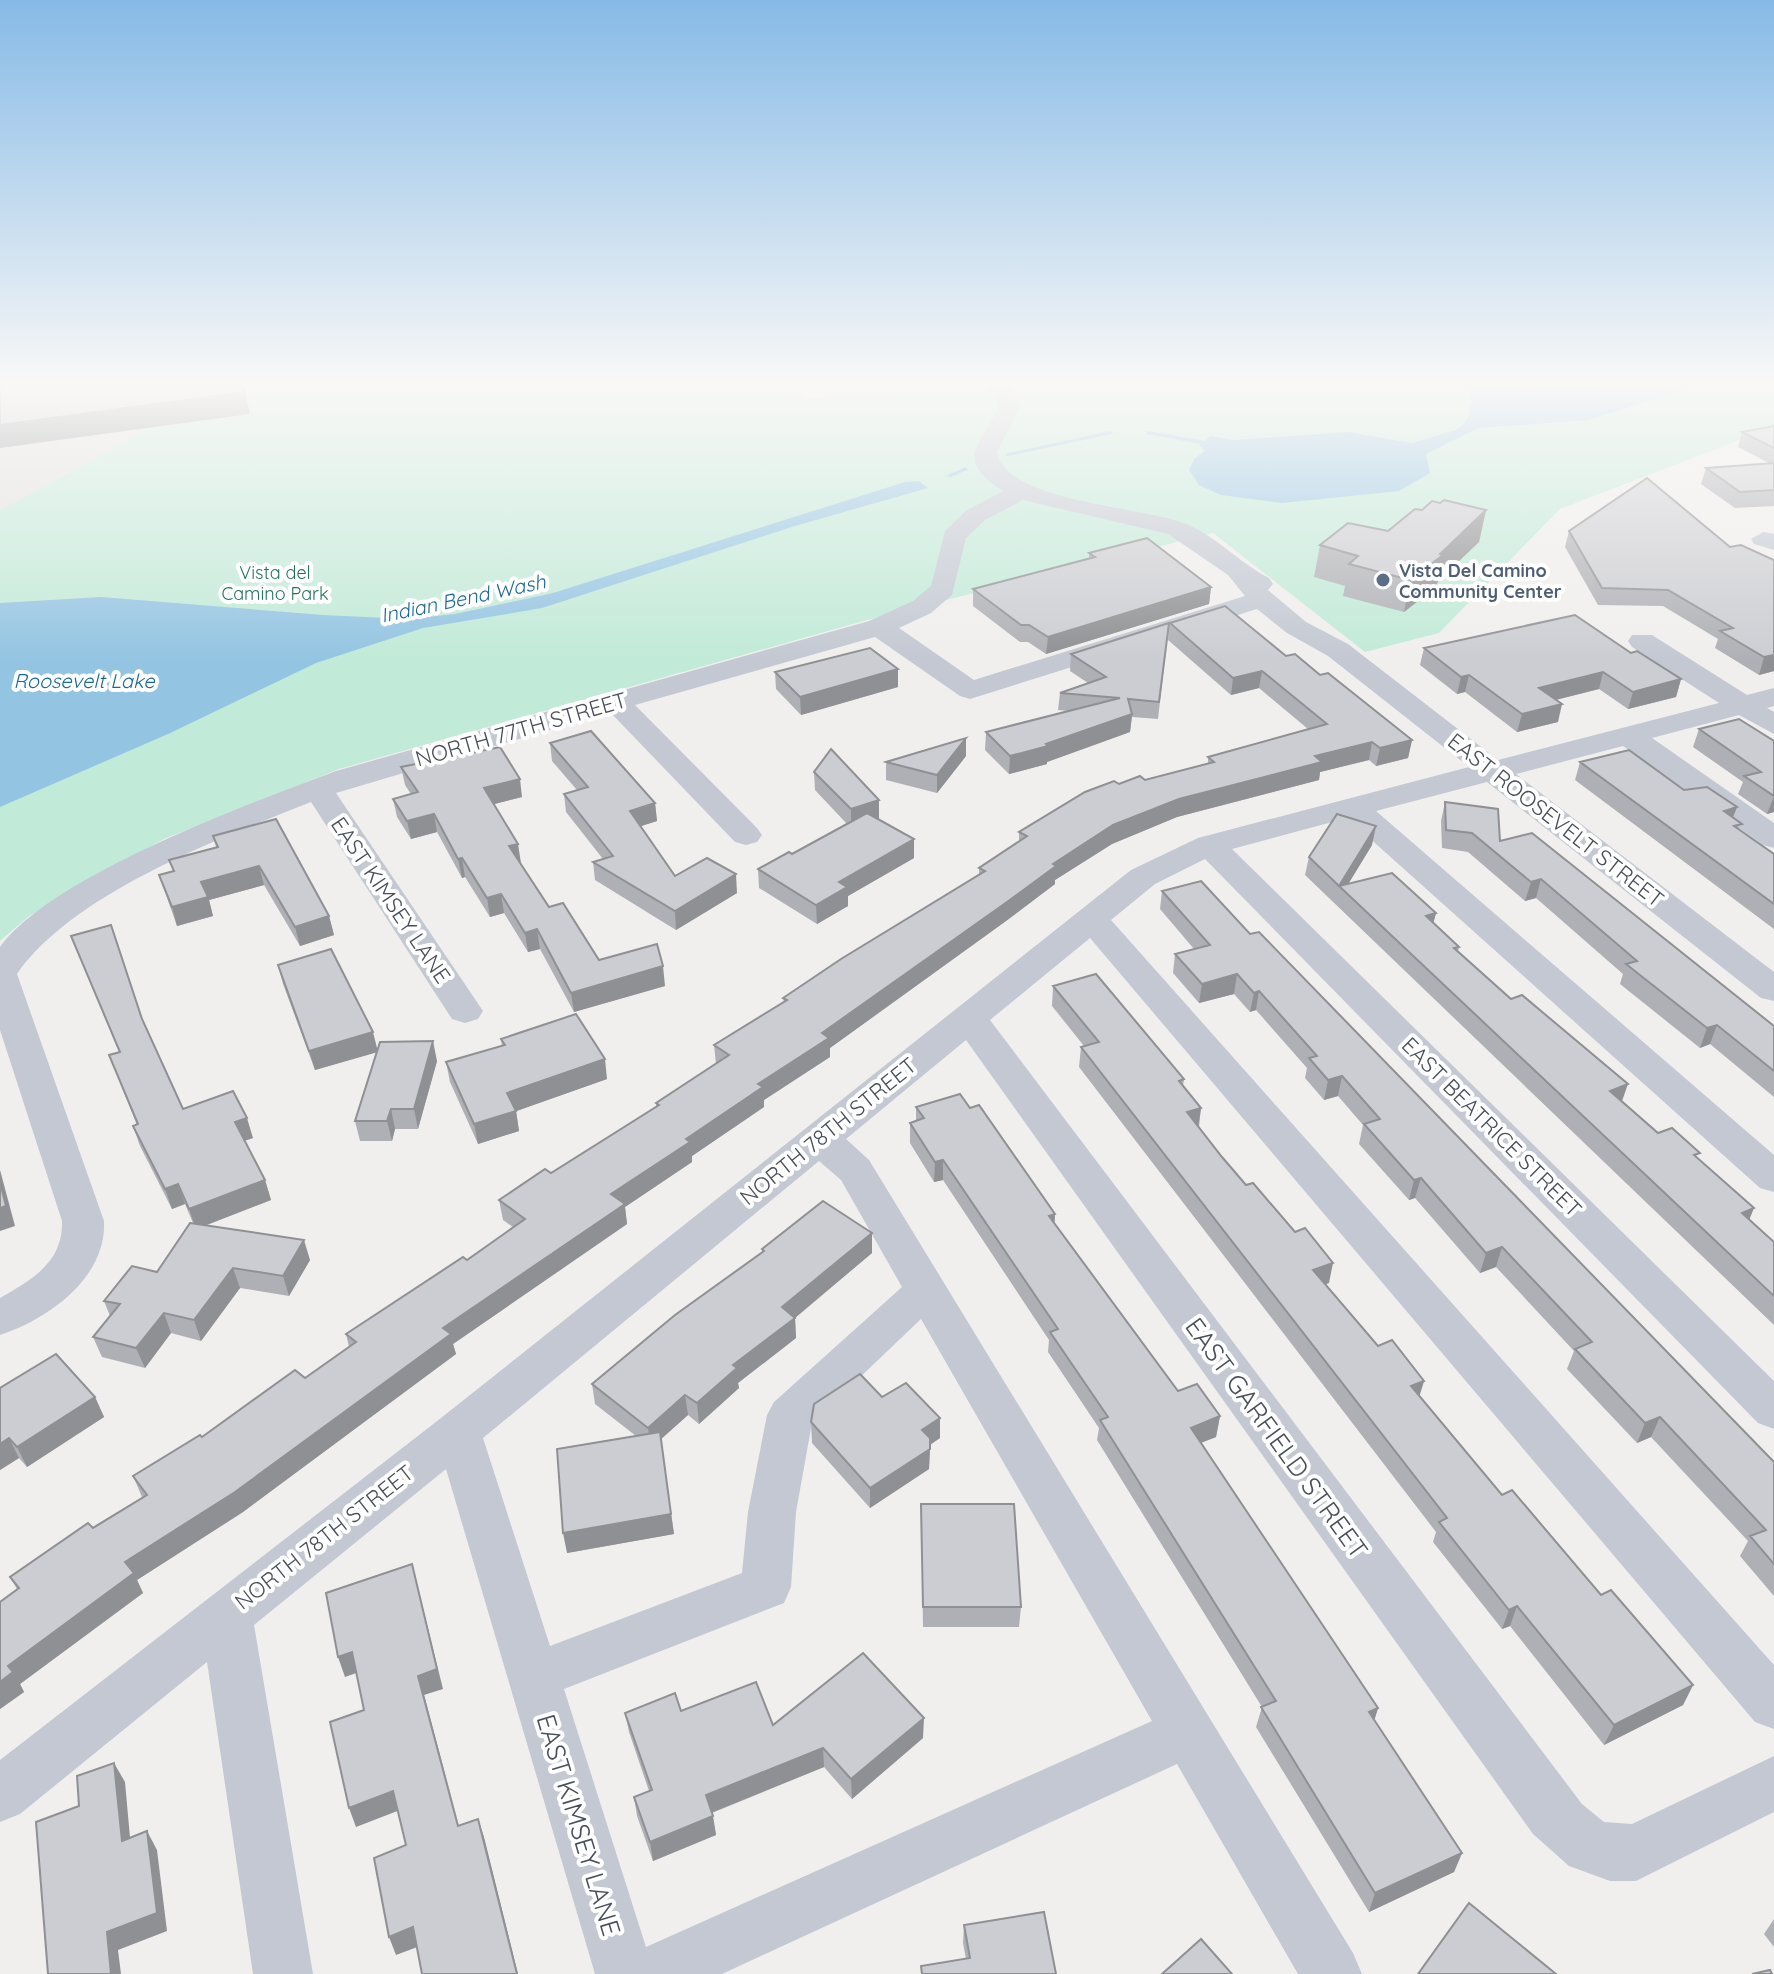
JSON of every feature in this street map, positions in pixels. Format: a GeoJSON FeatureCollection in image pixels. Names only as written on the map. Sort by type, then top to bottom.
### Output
{"type":"FeatureCollection","features":[{"type":"Feature","properties":{"kind":"street","name":"EAST ROOSEVELT STREET"},"geometry":{"type":"LineString","coordinates":[[1002,477],[1023,490],[1064,504],[1168,526],[1197,541],[1240,574],[1284,595],[1331,632],[1338,650]]}},
{"type":"Feature","properties":{"kind":"street","name":"NORTH 77TH STREET"},"geometry":{"type":"LineString","coordinates":[[0,974],[6,957],[20,942],[134,869],[240,819],[318,789],[879,627],[922,607],[943,589],[954,536],[976,515],[1023,490]]}},
{"type":"Feature","properties":{"kind":"street","name":"EAST ROOSEVELT STREET"},"geometry":{"type":"LineString","coordinates":[[1240,574],[1259,600],[1308,637],[1338,650],[1774,990]]}},
{"type":"Feature","properties":{"kind":"street"},"geometry":{"type":"LineString","coordinates":[[879,627],[957,685],[970,690],[1259,600]]}},
{"type":"Feature","properties":{"kind":"street"},"geometry":{"type":"LineString","coordinates":[[1642,641],[1764,709]]}},
{"type":"Feature","properties":{"kind":"street"},"geometry":{"type":"LineString","coordinates":[[617,703],[746,835]]}},
{"type":"Feature","properties":{"kind":"street","name":"NORTH 78TH STREET"},"geometry":{"type":"LineString","coordinates":[[0,1795],[458,1432],[1143,877],[1209,845],[1628,735],[1764,709]]}},
{"type":"Feature","properties":{"kind":"street"},"geometry":{"type":"LineString","coordinates":[[1628,735],[1774,838]]}},
{"type":"Feature","properties":{"kind":"street","name":"EAST KIMSEY LANE"},"geometry":{"type":"LineString","coordinates":[[318,789],[465,1011]]}},
{"type":"Feature","properties":{"kind":"street"},"geometry":{"type":"LineString","coordinates":[[1353,807],[1774,1178]]}},
{"type":"Feature","properties":{"kind":"street","name":"EAST BEATRICE STREET"},"geometry":{"type":"LineString","coordinates":[[1209,845],[1774,1410]]}},
{"type":"Feature","properties":{"kind":"street"},"geometry":{"type":"LineString","coordinates":[[1091,918],[1774,1704]]}},
{"type":"Feature","properties":{"kind":"street"},"geometry":{"type":"LineString","coordinates":[[0,974],[83,1221],[83,1245],[66,1271],[28,1303],[0,1318]]}},
{"type":"Feature","properties":{"kind":"street","name":"EAST GARFIELD STREET"},"geometry":{"type":"LineString","coordinates":[[968,1017],[1553,1814],[1573,1836],[1595,1851],[1614,1855],[1636,1852],[1774,1783]]}},
{"type":"Feature","properties":{"kind":"street"},"geometry":{"type":"LineString","coordinates":[[819,1138],[855,1170],[1332,1974]]}},
{"type":"Feature","properties":{"kind":"street"},"geometry":{"type":"LineString","coordinates":[[534,1676],[766,1587],[772,1512],[790,1415],[904,1308],[929,1292]]}},
{"type":"Feature","properties":{"kind":"street","name":"EAST KIMSEY LANE"},"geometry":{"type":"LineString","coordinates":[[458,1432],[625,1974]]}},
{"type":"Feature","properties":{"kind":"street"},"geometry":{"type":"LineString","coordinates":[[226,1614],[283,1974]]}},
{"type":"Feature","properties":{"kind":"street"},"geometry":{"type":"LineString","coordinates":[[655,1974],[1189,1731]]}},
{"type":"Feature","properties":{"kind":"shaded area"},"geometry":{"type":"Polygon","coordinates":[[[0,477],[60,477],[0,510],[0,477]]]}},
{"type":"Feature","properties":{"kind":"green space","name":"Vista del Camino Park"},"geometry":{"type":"Polygon","coordinates":[[[60,477],[1643,477],[1560,509],[1439,633],[1365,652],[1213,533],[867,620],[339,769],[164,839],[29,916],[0,941],[0,510],[60,477]]]}},
{"type":"Feature","properties":{"kind":"water"},"geometry":{"type":"Polygon","coordinates":[[[1194,477],[1423,477],[1399,491],[1282,503],[1221,495],[1199,485],[1194,477]]]}},
{"type":"Feature","properties":{"kind":"water","name":"Roosevelt Lake"},"geometry":{"type":"Polygon","coordinates":[[[919,481],[928,488],[795,526],[542,608],[423,628],[316,663],[168,734],[0,807],[0,603],[101,597],[323,615],[409,619],[455,614],[553,593],[905,482],[919,481]]]}},
{"type":"Feature","properties":{"kind":"building"},"geometry":{"type":"Polygon","coordinates":[[[1719,477],[1774,477],[1774,490],[1740,492],[1719,477]]]}},
{"type":"Feature","properties":{"kind":"building"},"geometry":{"type":"Polygon","coordinates":[[[1647,478],[1730,547],[1741,545],[1774,560],[1774,655],[1764,657],[1720,631],[1733,628],[1668,590],[1602,588],[1569,531],[1647,478]]]}},
{"type":"Feature","properties":{"kind":"building"},"geometry":{"type":"Polygon","coordinates":[[[1444,500],[1486,510],[1440,554],[1443,555],[1410,580],[1349,564],[1358,556],[1320,545],[1348,523],[1388,531],[1415,509],[1422,510],[1432,501],[1440,503],[1444,500]]]}},
{"type":"Feature","properties":{"kind":"building"},"geometry":{"type":"Polygon","coordinates":[[[1147,538],[1211,587],[1048,637],[1029,625],[1021,625],[973,589],[1095,557],[1089,553],[1147,538]]]}},
{"type":"Feature","properties":{"kind":"building"},"geometry":{"type":"Polygon","coordinates":[[[1225,606],[1286,656],[1295,654],[1320,675],[1328,673],[1412,740],[1380,748],[1372,742],[1315,756],[1322,762],[1179,799],[1113,825],[1053,864],[1056,866],[822,1033],[829,1038],[758,1084],[763,1087],[686,1139],[690,1142],[611,1194],[625,1204],[443,1328],[451,1334],[235,1492],[125,1562],[134,1573],[8,1666],[13,1672],[0,1682],[0,1602],[19,1588],[10,1577],[88,1523],[93,1528],[147,1495],[133,1476],[200,1435],[202,1437],[295,1370],[305,1378],[356,1342],[346,1334],[463,1257],[467,1260],[525,1219],[499,1200],[545,1169],[551,1173],[659,1105],[656,1103],[729,1055],[714,1045],[787,1000],[783,998],[841,959],[985,871],[979,868],[1027,836],[1019,832],[1085,792],[1114,781],[1119,784],[1140,776],[1145,780],[1214,762],[1208,757],[1327,724],[1262,671],[1233,678],[1170,623],[1225,606]]]}},
{"type":"Feature","properties":{"kind":"building"},"geometry":{"type":"Polygon","coordinates":[[[1575,615],[1631,653],[1637,651],[1681,679],[1633,692],[1603,672],[1539,688],[1562,704],[1522,714],[1469,675],[1461,677],[1424,648],[1575,615]]]}},
{"type":"Feature","properties":{"kind":"building"},"geometry":{"type":"Polygon","coordinates":[[[1169,623],[1159,702],[1128,699],[1132,714],[1046,744],[1048,746],[1010,756],[986,732],[1120,698],[1060,693],[1106,677],[1071,654],[1169,623]]]}},
{"type":"Feature","properties":{"kind":"building"},"geometry":{"type":"Polygon","coordinates":[[[870,648],[898,669],[800,697],[775,672],[870,648]]]}},
{"type":"Feature","properties":{"kind":"building"},"geometry":{"type":"Polygon","coordinates":[[[1739,719],[1774,741],[1774,796],[1744,776],[1761,772],[1699,729],[1739,719]]]}},
{"type":"Feature","properties":{"kind":"building"},"geometry":{"type":"Polygon","coordinates":[[[591,731],[655,803],[630,811],[675,876],[707,858],[736,874],[675,911],[593,862],[613,856],[564,794],[588,787],[550,743],[591,731]]]}},
{"type":"Feature","properties":{"kind":"building"},"geometry":{"type":"Polygon","coordinates":[[[966,738],[937,775],[886,762],[966,738]]]}},
{"type":"Feature","properties":{"kind":"building"},"geometry":{"type":"Polygon","coordinates":[[[500,747],[520,779],[484,788],[518,844],[509,846],[549,907],[563,903],[599,960],[657,944],[663,966],[571,993],[537,929],[525,933],[501,894],[487,898],[462,858],[458,859],[434,814],[407,821],[393,799],[418,792],[401,767],[500,747]]]}},
{"type":"Feature","properties":{"kind":"building"},"geometry":{"type":"Polygon","coordinates":[[[831,749],[879,800],[851,809],[814,772],[831,749]]]}},
{"type":"Feature","properties":{"kind":"building"},"geometry":{"type":"Polygon","coordinates":[[[1629,750],[1684,790],[1707,787],[1737,807],[1724,811],[1742,824],[1734,826],[1774,854],[1774,904],[1580,762],[1629,750]]]}},
{"type":"Feature","properties":{"kind":"building"},"geometry":{"type":"Polygon","coordinates":[[[1445,802],[1498,809],[1500,841],[1532,833],[1774,1026],[1774,1071],[1717,1025],[1707,1028],[1626,964],[1637,961],[1541,879],[1531,882],[1472,833],[1446,830],[1445,802]]]}},
{"type":"Feature","properties":{"kind":"building"},"geometry":{"type":"Polygon","coordinates":[[[867,813],[914,839],[839,882],[847,887],[816,905],[758,869],[789,852],[792,854],[867,813]]]}},
{"type":"Feature","properties":{"kind":"building"},"geometry":{"type":"Polygon","coordinates":[[[1337,814],[1376,826],[1339,886],[1309,857],[1337,814]]]}},
{"type":"Feature","properties":{"kind":"building"},"geometry":{"type":"Polygon","coordinates":[[[276,819],[329,916],[295,927],[259,866],[201,882],[208,897],[172,907],[159,875],[174,871],[169,860],[218,847],[213,836],[276,819]]]}},
{"type":"Feature","properties":{"kind":"building"},"geometry":{"type":"Polygon","coordinates":[[[1392,873],[1436,913],[1426,916],[1459,947],[1454,948],[1511,999],[1522,995],[1628,1084],[1610,1091],[1658,1133],[1672,1128],[1700,1153],[1694,1155],[1754,1208],[1742,1213],[1774,1242],[1774,1296],[1339,886],[1392,873]]]}},
{"type":"Feature","properties":{"kind":"building"},"geometry":{"type":"Polygon","coordinates":[[[1201,881],[1250,934],[1259,932],[1774,1462],[1774,1564],[1750,1536],[1766,1530],[1660,1417],[1645,1423],[1575,1349],[1592,1342],[1502,1247],[1486,1253],[1421,1178],[1414,1180],[1364,1124],[1380,1119],[1342,1076],[1328,1080],[1309,1058],[1317,1056],[1259,991],[1254,993],[1237,974],[1202,984],[1175,954],[1210,945],[1162,891],[1201,881]]]}},
{"type":"Feature","properties":{"kind":"building"},"geometry":{"type":"Polygon","coordinates":[[[111,925],[142,1019],[183,1109],[233,1091],[247,1118],[235,1122],[265,1180],[189,1209],[178,1184],[165,1189],[133,1126],[138,1124],[109,1055],[120,1052],[71,936],[111,925]]]}},
{"type":"Feature","properties":{"kind":"building"},"geometry":{"type":"Polygon","coordinates":[[[331,949],[373,1032],[309,1051],[278,965],[331,949]]]}},
{"type":"Feature","properties":{"kind":"building"},"geometry":{"type":"Polygon","coordinates":[[[1096,974],[1184,1079],[1179,1081],[1201,1108],[1187,1112],[1222,1157],[1246,1185],[1253,1183],[1295,1232],[1305,1228],[1333,1263],[1313,1270],[1378,1346],[1392,1340],[1424,1381],[1411,1386],[1502,1495],[1512,1490],[1601,1595],[1611,1590],[1693,1685],[1614,1725],[1517,1606],[1509,1610],[1439,1522],[1447,1518],[1081,1047],[1099,1042],[1053,986],[1096,974]]]}},
{"type":"Feature","properties":{"kind":"building"},"geometry":{"type":"Polygon","coordinates":[[[576,1014],[605,1059],[507,1093],[516,1111],[474,1124],[446,1062],[505,1045],[501,1039],[576,1014]]]}},
{"type":"Feature","properties":{"kind":"building"},"geometry":{"type":"Polygon","coordinates":[[[433,1041],[414,1109],[391,1109],[387,1121],[355,1121],[380,1042],[433,1041]]]}},
{"type":"Feature","properties":{"kind":"building"},"geometry":{"type":"Polygon","coordinates":[[[960,1094],[970,1108],[979,1105],[1055,1214],[1049,1216],[1178,1391],[1197,1384],[1220,1416],[1191,1428],[1378,1708],[1369,1712],[1462,1853],[1375,1893],[1261,1707],[1276,1701],[1100,1420],[1108,1417],[1050,1332],[1058,1329],[943,1160],[935,1162],[910,1123],[924,1118],[916,1107],[960,1094]]]}},
{"type":"Feature","properties":{"kind":"building"},"geometry":{"type":"Polygon","coordinates":[[[0,1183],[6,1206],[0,1208],[0,1183]]]}},
{"type":"Feature","properties":{"kind":"building"},"geometry":{"type":"Polygon","coordinates":[[[823,1201],[872,1233],[782,1307],[795,1318],[733,1365],[737,1368],[697,1403],[685,1395],[648,1428],[592,1384],[675,1315],[764,1251],[762,1249],[823,1201]]]}},
{"type":"Feature","properties":{"kind":"building"},"geometry":{"type":"Polygon","coordinates":[[[190,1223],[304,1240],[283,1276],[233,1268],[194,1320],[164,1313],[136,1348],[93,1337],[120,1304],[104,1301],[132,1266],[157,1272],[190,1223]]]}},
{"type":"Feature","properties":{"kind":"building"},"geometry":{"type":"Polygon","coordinates":[[[56,1354],[95,1397],[17,1447],[9,1438],[0,1444],[0,1388],[56,1354]]]}},
{"type":"Feature","properties":{"kind":"building"},"geometry":{"type":"Polygon","coordinates":[[[860,1374],[882,1397],[906,1383],[940,1418],[922,1430],[930,1438],[930,1449],[870,1488],[811,1422],[814,1404],[860,1374]]]}},
{"type":"Feature","properties":{"kind":"building"},"geometry":{"type":"Polygon","coordinates":[[[660,1432],[671,1514],[563,1533],[557,1449],[660,1432]]]}},
{"type":"Feature","properties":{"kind":"building"},"geometry":{"type":"Polygon","coordinates":[[[921,1504],[1014,1504],[1021,1607],[923,1607],[921,1504]]]}},
{"type":"Feature","properties":{"kind":"building"},"geometry":{"type":"Polygon","coordinates":[[[412,1564],[437,1669],[418,1676],[458,1826],[478,1819],[517,1974],[422,1974],[413,1927],[389,1937],[374,1858],[406,1845],[393,1791],[349,1808],[330,1722],[364,1710],[352,1652],[338,1657],[326,1593],[412,1564]]]}},
{"type":"Feature","properties":{"kind":"building"},"geometry":{"type":"Polygon","coordinates":[[[863,1653],[924,1718],[851,1779],[823,1748],[706,1795],[713,1816],[650,1842],[634,1797],[652,1790],[625,1713],[675,1693],[681,1711],[756,1682],[773,1725],[863,1653]]]}},
{"type":"Feature","properties":{"kind":"building"},"geometry":{"type":"Polygon","coordinates":[[[114,1763],[122,1841],[147,1831],[157,1913],[107,1932],[111,1974],[48,1974],[36,1822],[79,1806],[77,1776],[114,1763]]]}},
{"type":"Feature","properties":{"kind":"building"},"geometry":{"type":"Polygon","coordinates":[[[1469,1903],[1556,1974],[1418,1974],[1469,1903]]]}},
{"type":"Feature","properties":{"kind":"building"},"geometry":{"type":"Polygon","coordinates":[[[1044,1912],[1056,1974],[922,1974],[921,1966],[970,1958],[964,1925],[1044,1912]]]}},
{"type":"Feature","properties":{"kind":"building"},"geometry":{"type":"Polygon","coordinates":[[[1201,1939],[1232,1974],[1162,1974],[1201,1939]]]}},
{"type":"Feature","properties":{"kind":"place","name":"Vista Del Camino Community Center"},"geometry":{"type":"Point","coordinates":[1383,580]}},
{"type":"Feature","properties":{"kind":"water label","name":"Indian Bend Wash"},"geometry":{"type":"Point","coordinates":[463,598]}}]}
